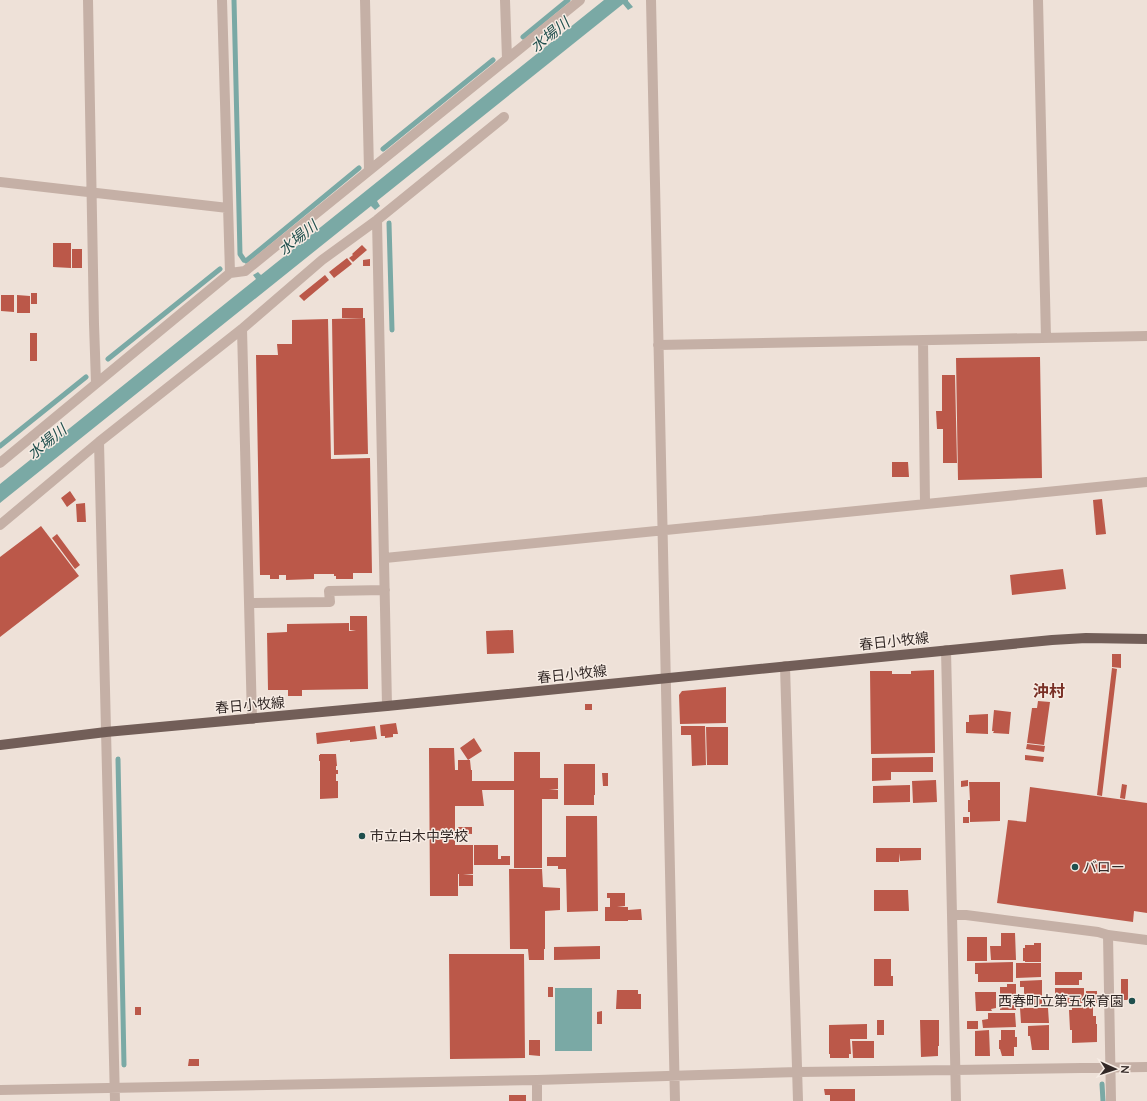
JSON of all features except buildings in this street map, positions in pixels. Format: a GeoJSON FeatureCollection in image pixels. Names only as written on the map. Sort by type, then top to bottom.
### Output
{"type":"FeatureCollection","features":[{"type":"Feature","properties":{"kind":"main road","name":"春日小牧線"},"geometry":{"type":"LineString","coordinates":[[0,745],[106,732],[387,706],[1052,640],[1086,638],[1147,639]]}},
{"type":"Feature","properties":{"kind":"street"},"geometry":{"type":"LineString","coordinates":[[88,0],[96,383]]}},
{"type":"Feature","properties":{"kind":"street"},"geometry":{"type":"LineString","coordinates":[[222,0],[230,273]]}},
{"type":"Feature","properties":{"kind":"street"},"geometry":{"type":"LineString","coordinates":[[365,0],[369,170]]}},
{"type":"Feature","properties":{"kind":"street"},"geometry":{"type":"LineString","coordinates":[[505,0],[507,59]]}},
{"type":"Feature","properties":{"kind":"street"},"geometry":{"type":"LineString","coordinates":[[0,463],[230,273],[245,271],[580,0]]}},
{"type":"Feature","properties":{"kind":"street"},"geometry":{"type":"LineString","coordinates":[[1038,0],[1046,338]]}},
{"type":"Feature","properties":{"kind":"street"},"geometry":{"type":"LineString","coordinates":[[653,3],[658,345],[675,1101]]}},
{"type":"Feature","properties":{"kind":"street"},"geometry":{"type":"LineString","coordinates":[[0,525],[99,442],[242,329],[322,260],[377,220],[504,117]]}},
{"type":"Feature","properties":{"kind":"street"},"geometry":{"type":"LineString","coordinates":[[0,182],[228,208]]}},
{"type":"Feature","properties":{"kind":"street"},"geometry":{"type":"LineString","coordinates":[[377,220],[387,706]]}},
{"type":"Feature","properties":{"kind":"street"},"geometry":{"type":"LineString","coordinates":[[242,329],[252,719]]}},
{"type":"Feature","properties":{"kind":"street"},"geometry":{"type":"LineString","coordinates":[[658,345],[1147,336]]}},
{"type":"Feature","properties":{"kind":"street"},"geometry":{"type":"LineString","coordinates":[[923,340],[925,504]]}},
{"type":"Feature","properties":{"kind":"street"},"geometry":{"type":"LineString","coordinates":[[99,442],[115,1101]]}},
{"type":"Feature","properties":{"kind":"street"},"geometry":{"type":"LineString","coordinates":[[385,558],[1147,482]]}},
{"type":"Feature","properties":{"kind":"street"},"geometry":{"type":"LineString","coordinates":[[249,603],[330,602],[329,591],[385,590]]}},
{"type":"Feature","properties":{"kind":"street"},"geometry":{"type":"LineString","coordinates":[[946,650],[956,1101]]}},
{"type":"Feature","properties":{"kind":"street"},"geometry":{"type":"LineString","coordinates":[[785,666],[798,1101]]}},
{"type":"Feature","properties":{"kind":"street"},"geometry":{"type":"LineString","coordinates":[[952,915],[966,915],[1147,940]]}},
{"type":"Feature","properties":{"kind":"street"},"geometry":{"type":"LineString","coordinates":[[1108,935],[1111,1101]]}},
{"type":"Feature","properties":{"kind":"street"},"geometry":{"type":"LineString","coordinates":[[0,1090],[537,1080],[798,1072],[1147,1067]]}},
{"type":"Feature","properties":{"kind":"street"},"geometry":{"type":"LineString","coordinates":[[537,1080],[537,1101]]}},
{"type":"Feature","properties":{"kind":"water"},"geometry":{"type":"Polygon","coordinates":[[[604,0],[628,0],[633,7],[628,10],[623,4],[377,201],[380,206],[375,210],[371,206],[0,503],[0,484],[256,279],[253,275],[258,272],[261,275],[604,0]]]}},
{"type":"Feature","properties":{"kind":"water"},"geometry":{"type":"Polygon","coordinates":[[[555,988],[592,988],[592,1051],[555,1051],[555,988]]]}},
{"type":"Feature","properties":{"kind":"waterway"},"geometry":{"type":"LineString","coordinates":[[234,0],[240,254],[244,260]]}},
{"type":"Feature","properties":{"kind":"waterway","name":"水場川"},"geometry":{"type":"LineString","coordinates":[[523,37],[568,0]]}},
{"type":"Feature","properties":{"kind":"waterway"},"geometry":{"type":"LineString","coordinates":[[383,149],[493,60]]}},
{"type":"Feature","properties":{"kind":"waterway","name":"水場川"},"geometry":{"type":"LineString","coordinates":[[246,261],[359,168]]}},
{"type":"Feature","properties":{"kind":"waterway"},"geometry":{"type":"LineString","coordinates":[[389,223],[392,330]]}},
{"type":"Feature","properties":{"kind":"waterway"},"geometry":{"type":"LineString","coordinates":[[108,359],[220,269]]}},
{"type":"Feature","properties":{"kind":"waterway"},"geometry":{"type":"LineString","coordinates":[[0,446],[86,377]]}},
{"type":"Feature","properties":{"kind":"waterway"},"geometry":{"type":"LineString","coordinates":[[118,759],[124,1065]]}},
{"type":"Feature","properties":{"kind":"waterway"},"geometry":{"type":"LineString","coordinates":[[1102,1084],[1103,1101]]}},
{"type":"Feature","properties":{"kind":"place","name":"市立白木中学校"},"geometry":{"type":"Point","coordinates":[362,836]}},
{"type":"Feature","properties":{"kind":"place","name":"バロー"},"geometry":{"type":"Point","coordinates":[1075,867]}},
{"type":"Feature","properties":{"kind":"place","name":"西春町立第五保育園"},"geometry":{"type":"Point","coordinates":[1132,1001]}},
{"type":"Feature","properties":{"kind":"district","name":"沖村"},"geometry":{"type":"Point","coordinates":[1049,691]}}]}
